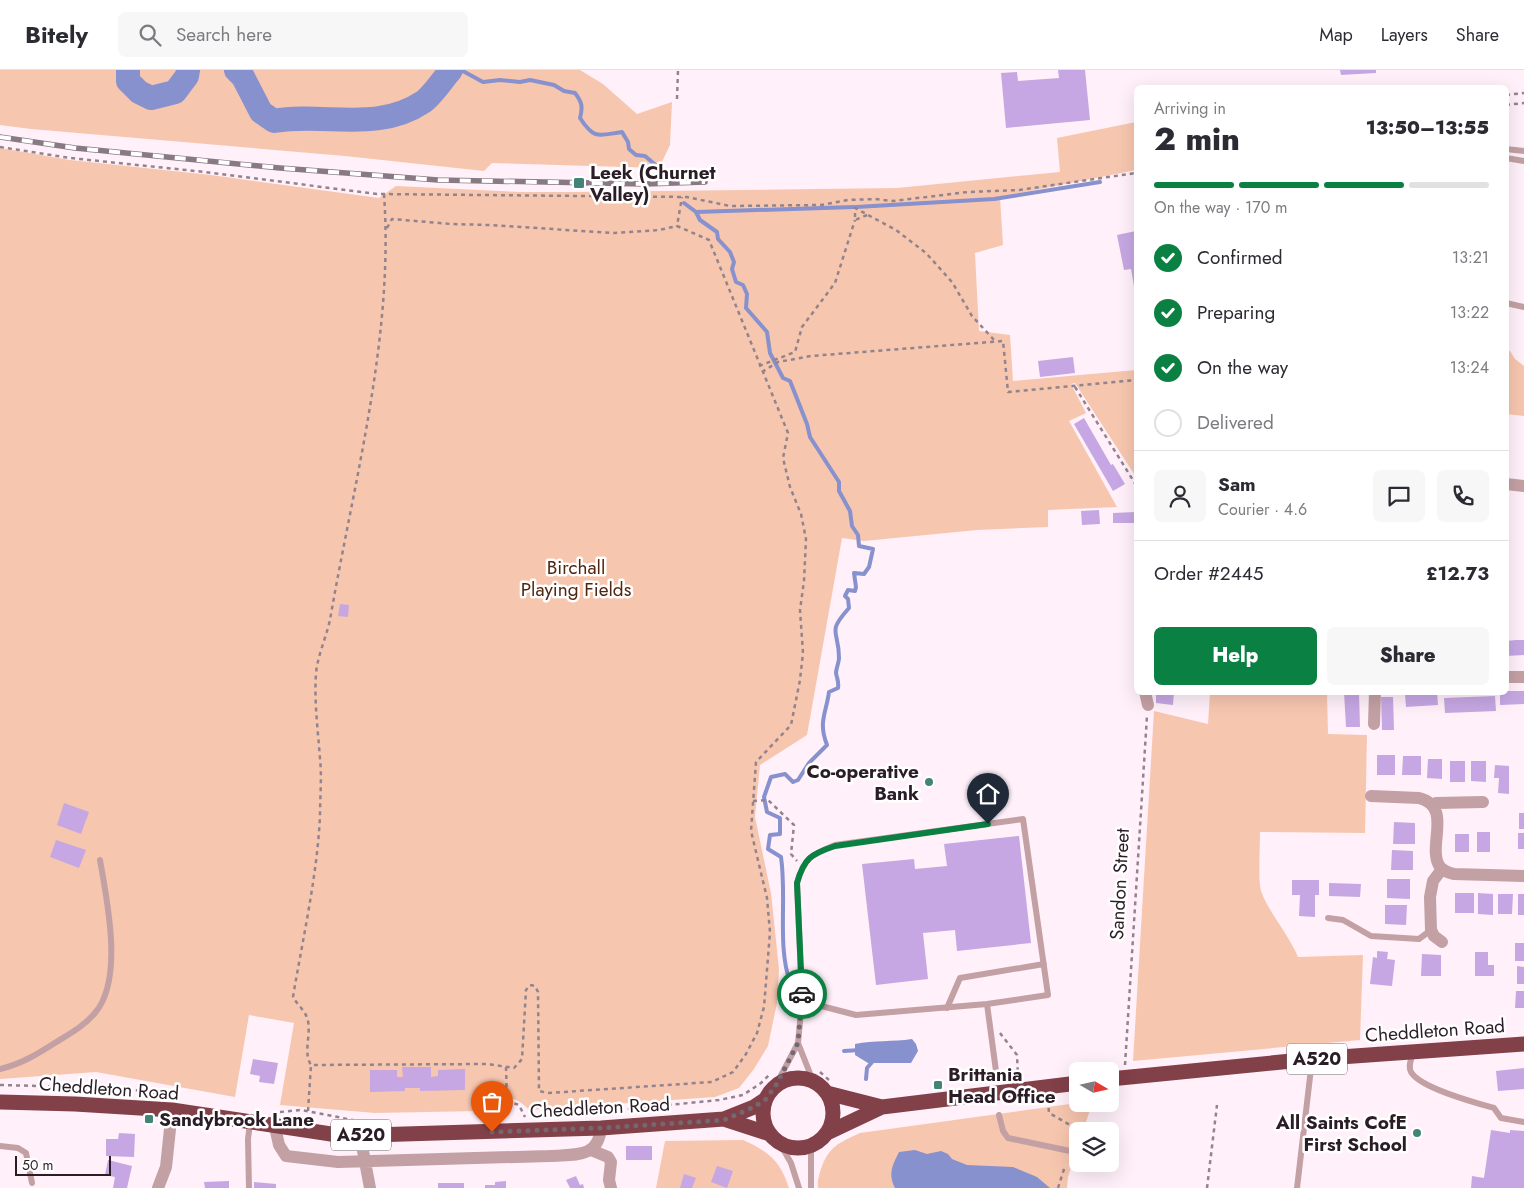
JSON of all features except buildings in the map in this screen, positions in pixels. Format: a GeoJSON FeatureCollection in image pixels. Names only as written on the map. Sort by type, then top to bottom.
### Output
{"type":"FeatureCollection","features":[{"type":"Feature","properties":{"kind":"highway","name":"Cheddleton Road"},"geometry":{"type":"LineString","coordinates":[[1119,1079],[1312,1059],[1524,1044]]}},
{"type":"Feature","properties":{"kind":"highway"},"geometry":{"type":"LineString","coordinates":[[776,1085],[792,1078],[816,1076],[829,1087],[882,1106]]}},
{"type":"Feature","properties":{"kind":"highway"},"geometry":{"type":"LineString","coordinates":[[827,1133],[882,1106],[1069,1084]]}},
{"type":"Feature","properties":{"kind":"highway","name":"Cheddleton Road"},"geometry":{"type":"LineString","coordinates":[[0,1102],[172,1110],[250,1123],[276,1119],[331,1134],[360,1128],[601,1128],[724,1120],[754,1107],[766,1099],[776,1085]]}},
{"type":"Feature","properties":{"kind":"highway"},"geometry":{"type":"LineString","coordinates":[[811,1146],[827,1133],[831,1126],[833,1114],[829,1087]]}},
{"type":"Feature","properties":{"kind":"highway"},"geometry":{"type":"LineString","coordinates":[[766,1099],[763,1118],[775,1138]]}},
{"type":"Feature","properties":{"kind":"highway","name":"Cheddleton Road"},"geometry":{"type":"LineString","coordinates":[[724,1120],[775,1138],[795,1148],[811,1146]]}},
{"type":"Feature","properties":{"kind":"street"},"geometry":{"type":"LineString","coordinates":[[1509,484],[1524,486]]}},
{"type":"Feature","properties":{"kind":"street"},"geometry":{"type":"LineString","coordinates":[[1509,677],[1524,677]]}},
{"type":"Feature","properties":{"kind":"street"},"geometry":{"type":"LineString","coordinates":[[1374,724],[1375,695]]}},
{"type":"Feature","properties":{"kind":"street"},"geometry":{"type":"LineString","coordinates":[[1371,796],[1419,798],[1426,800],[1432,805],[1437,816],[1437,858],[1442,869],[1454,874],[1524,876]]}},
{"type":"Feature","properties":{"kind":"street"},"geometry":{"type":"LineString","coordinates":[[1432,805],[1436,803],[1483,802]]}},
{"type":"Feature","properties":{"kind":"street"},"geometry":{"type":"LineString","coordinates":[[1442,869],[1433,881],[1431,888],[1430,930],[1442,942]]}},
{"type":"Feature","properties":{"kind":"street"},"geometry":{"type":"LineString","coordinates":[[158,1188],[166,1167],[172,1110]]}},
{"type":"Feature","properties":{"kind":"street"},"geometry":{"type":"LineString","coordinates":[[276,1119],[279,1145],[286,1156],[338,1162],[550,1156],[583,1153],[597,1145],[600,1139],[601,1128]]}},
{"type":"Feature","properties":{"kind":"street"},"geometry":{"type":"LineString","coordinates":[[360,1128],[370,1188]]}},
{"type":"Feature","properties":{"kind":"street"},"geometry":{"type":"LineString","coordinates":[[591,1150],[608,1157],[611,1162],[609,1180],[611,1188]]}},
{"type":"Feature","properties":{"kind":"lane"},"geometry":{"type":"LineString","coordinates":[[1509,149],[1524,151]]}},
{"type":"Feature","properties":{"kind":"lane"},"geometry":{"type":"LineString","coordinates":[[1509,158],[1524,161]]}},
{"type":"Feature","properties":{"kind":"lane"},"geometry":{"type":"LineString","coordinates":[[1509,304],[1524,307]]}},
{"type":"Feature","properties":{"kind":"lane"},"geometry":{"type":"LineString","coordinates":[[776,1085],[798,1043],[802,1001],[797,883],[802,866],[815,854],[835,846],[1024,819],[1048,996],[947,1008],[856,1015],[802,1001]]}},
{"type":"Feature","properties":{"kind":"lane"},"geometry":{"type":"LineString","coordinates":[[0,1069],[10,1067],[30,1058],[75,1030],[95,1013],[103,1000],[109,984],[112,966],[109,914],[100,860]]}},
{"type":"Feature","properties":{"kind":"lane"},"geometry":{"type":"LineString","coordinates":[[1328,918],[1343,920],[1371,936],[1419,938],[1430,930]]}},
{"type":"Feature","properties":{"kind":"lane"},"geometry":{"type":"LineString","coordinates":[[947,1008],[960,978],[1044,964]]}},
{"type":"Feature","properties":{"kind":"lane"},"geometry":{"type":"LineString","coordinates":[[987,1004],[996,1070]]}},
{"type":"Feature","properties":{"kind":"lane"},"geometry":{"type":"LineString","coordinates":[[798,1043],[816,1076]]}},
{"type":"Feature","properties":{"kind":"lane"},"geometry":{"type":"LineString","coordinates":[[1413,1052],[1410,1064],[1411,1072],[1419,1079],[1446,1094],[1494,1108],[1501,1118],[1524,1122]]}},
{"type":"Feature","properties":{"kind":"lane"},"geometry":{"type":"LineString","coordinates":[[1297,1188],[1312,1059]]}},
{"type":"Feature","properties":{"kind":"lane"},"geometry":{"type":"LineString","coordinates":[[999,1115],[1008,1138],[1069,1151]]}},
{"type":"Feature","properties":{"kind":"lane"},"geometry":{"type":"LineString","coordinates":[[249,1188],[248,1139],[250,1123]]}},
{"type":"Feature","properties":{"kind":"lane"},"geometry":{"type":"LineString","coordinates":[[775,1138],[791,1163],[799,1188]]}},
{"type":"Feature","properties":{"kind":"lane"},"geometry":{"type":"LineString","coordinates":[[0,1146],[18,1148],[26,1153],[32,1183]]}},
{"type":"Feature","properties":{"kind":"lane"},"geometry":{"type":"LineString","coordinates":[[811,1146],[811,1188]]}},
{"type":"Feature","properties":{"kind":"path"},"geometry":{"type":"LineString","coordinates":[[677,99],[678,70]]}},
{"type":"Feature","properties":{"kind":"path"},"geometry":{"type":"LineString","coordinates":[[1509,96],[1524,93]]}},
{"type":"Feature","properties":{"kind":"path"},"geometry":{"type":"LineString","coordinates":[[1509,104],[1524,102]]}},
{"type":"Feature","properties":{"kind":"path"},"geometry":{"type":"LineString","coordinates":[[0,146],[70,158],[384,194],[682,197],[730,206],[821,205],[848,200],[875,199],[893,201],[968,192],[1019,190],[1134,172]]}},
{"type":"Feature","properties":{"kind":"path"},"geometry":{"type":"LineString","coordinates":[[308,1111],[311,1065],[308,1061],[308,1021],[303,1009],[296,1004],[293,997],[319,846],[320,761],[316,714],[316,672],[331,616],[373,389],[383,294],[386,230],[384,194]]}},
{"type":"Feature","properties":{"kind":"path"},"geometry":{"type":"LineString","coordinates":[[677,226],[682,197]]}},
{"type":"Feature","properties":{"kind":"path"},"geometry":{"type":"LineString","coordinates":[[759,366],[795,352],[802,327],[835,283],[855,220],[855,208],[896,230],[926,253],[952,282],[972,316],[995,341]]}},
{"type":"Feature","properties":{"kind":"path"},"geometry":{"type":"LineString","coordinates":[[855,220],[867,214]]}},
{"type":"Feature","properties":{"kind":"path"},"geometry":{"type":"LineString","coordinates":[[311,1065],[488,1064],[514,1068],[522,1059],[526,990],[530,985],[535,986],[538,992],[539,1091],[548,1093],[712,1082],[733,1072],[746,1054],[757,1033],[764,1007],[769,950],[770,932],[767,898],[751,831],[756,762],[790,725],[800,680],[803,653],[800,610],[804,581],[806,539],[801,514],[790,487],[783,458],[788,433],[709,240],[677,226],[659,230],[614,233],[392,219],[386,230]]}},
{"type":"Feature","properties":{"kind":"path"},"geometry":{"type":"LineString","coordinates":[[762,372],[778,362],[811,356],[1002,341],[1008,392],[1134,380]]}},
{"type":"Feature","properties":{"kind":"path"},"geometry":{"type":"LineString","coordinates":[[1075,386],[1134,482]]}},
{"type":"Feature","properties":{"kind":"path","name":"Sandon Street"},"geometry":{"type":"LineString","coordinates":[[1119,1062],[1134,936],[1146,699]]}},
{"type":"Feature","properties":{"kind":"path"},"geometry":{"type":"LineString","coordinates":[[752,801],[768,800],[794,825],[791,854],[802,866]]}},
{"type":"Feature","properties":{"kind":"path"},"geometry":{"type":"LineString","coordinates":[[990,1032],[1000,1032],[1016,1055],[1018,1074]]}},
{"type":"Feature","properties":{"kind":"path"},"geometry":{"type":"LineString","coordinates":[[506,1067],[507,1102]]}},
{"type":"Feature","properties":{"kind":"path"},"geometry":{"type":"LineString","coordinates":[[584,1114],[719,1100],[743,1095],[761,1083],[774,1069]]}},
{"type":"Feature","properties":{"kind":"path"},"geometry":{"type":"LineString","coordinates":[[816,1076],[829,1087]]}},
{"type":"Feature","properties":{"kind":"path"},"geometry":{"type":"LineString","coordinates":[[0,1085],[118,1088],[173,1095]]}},
{"type":"Feature","properties":{"kind":"path"},"geometry":{"type":"LineString","coordinates":[[1046,1086],[1049,1113],[1069,1125]]}},
{"type":"Feature","properties":{"kind":"path"},"geometry":{"type":"LineString","coordinates":[[480,1122],[484,1112],[491,1106],[507,1102],[519,1104],[526,1120]]}},
{"type":"Feature","properties":{"kind":"path"},"geometry":{"type":"LineString","coordinates":[[1207,1188],[1217,1105]]}},
{"type":"Feature","properties":{"kind":"path"},"geometry":{"type":"LineString","coordinates":[[276,1119],[301,1110],[360,1128]]}},
{"type":"Feature","properties":{"kind":"path"},"geometry":{"type":"LineString","coordinates":[[1058,1188],[1069,1154]]}},
{"type":"Feature","properties":{"kind":"green space"},"geometry":{"type":"Polygon","coordinates":[[[0,70],[580,70],[603,84],[637,114],[672,102],[670,145],[659,168],[492,163],[484,171],[345,156],[31,129],[0,125],[0,70]]]}},
{"type":"Feature","properties":{"kind":"green space","name":"Birchall Playing Fields"},"geometry":{"type":"Polygon","coordinates":[[[1134,122],[1134,170],[1000,197],[1003,245],[975,253],[979,331],[1010,335],[1013,381],[1134,370],[1134,474],[1075,383],[1071,384],[1086,413],[1069,421],[1117,507],[1048,510],[1048,527],[977,530],[864,541],[842,538],[807,735],[760,765],[755,817],[771,893],[779,969],[777,1003],[768,1046],[754,1069],[739,1088],[715,1097],[529,1110],[516,1100],[504,1097],[491,1101],[479,1111],[375,1113],[280,1105],[294,1023],[249,1015],[235,1097],[96,1072],[0,1079],[0,148],[70,160],[211,175],[379,198],[396,186],[520,192],[897,188],[1060,172],[1057,138],[1134,122]]]}},
{"type":"Feature","properties":{"kind":"green space"},"geometry":{"type":"Polygon","coordinates":[[[1509,351],[1515,359],[1524,366],[1524,416],[1509,414],[1509,351]]]}},
{"type":"Feature","properties":{"kind":"green space"},"geometry":{"type":"Polygon","coordinates":[[[1210,695],[1327,695],[1328,734],[1367,735],[1365,833],[1260,832],[1259,872],[1261,891],[1265,900],[1298,957],[1363,955],[1360,1040],[1133,1061],[1154,711],[1208,724],[1210,695]]]}},
{"type":"Feature","properties":{"kind":"green space"},"geometry":{"type":"Polygon","coordinates":[[[1069,1104],[1069,1112],[1089,1112],[1086,1122],[1069,1122],[1070,1172],[1067,1188],[818,1188],[818,1181],[824,1161],[831,1150],[860,1133],[1069,1104]]]}},
{"type":"Feature","properties":{"kind":"green space"},"geometry":{"type":"Polygon","coordinates":[[[743,1140],[767,1153],[772,1158],[782,1170],[789,1188],[656,1188],[665,1141],[743,1140]]]}},
{"type":"Feature","properties":{"kind":"water"},"geometry":{"type":"Polygon","coordinates":[[[912,1039],[918,1051],[911,1063],[868,1063],[855,1055],[855,1044],[912,1039]]]}},
{"type":"Feature","properties":{"kind":"water"},"geometry":{"type":"Polygon","coordinates":[[[915,1150],[927,1154],[941,1151],[948,1154],[952,1159],[967,1165],[1013,1167],[1037,1177],[1050,1188],[895,1188],[891,1174],[899,1152],[915,1150]]]}},
{"type":"Feature","properties":{"kind":"waterway"},"geometry":{"type":"LineString","coordinates":[[128,70],[128,81],[139,92],[151,98],[175,92],[187,76],[188,70]]}},
{"type":"Feature","properties":{"kind":"waterway"},"geometry":{"type":"LineString","coordinates":[[236,70],[243,77],[261,112],[274,121],[293,119],[350,120],[387,117],[423,102],[434,92],[451,70]]}},
{"type":"Feature","properties":{"kind":"waterway"},"geometry":{"type":"LineString","coordinates":[[461,70],[483,82],[500,80],[520,82],[530,80],[554,85],[564,91],[575,93],[581,105],[580,118],[590,130],[598,135],[622,132],[628,142],[629,149],[636,155],[645,156],[658,167]]}},
{"type":"Feature","properties":{"kind":"waterway"},"geometry":{"type":"LineString","coordinates":[[856,207],[994,199],[1100,182]]}},
{"type":"Feature","properties":{"kind":"waterway"},"geometry":{"type":"LineString","coordinates":[[684,203],[696,212],[700,220],[717,232],[718,239],[730,252],[734,262],[732,269],[736,282],[743,285],[747,294],[746,308],[767,332],[770,353],[783,378],[790,381],[807,424],[810,437],[839,482],[839,491],[850,511],[852,526],[858,535],[859,546],[873,549],[869,567],[864,574],[854,573],[855,591],[848,590],[845,596],[848,599],[849,608],[842,616],[835,632],[839,658],[836,673],[838,688],[829,692],[823,724],[827,745],[809,763],[798,780],[793,782],[785,774],[771,777],[764,797],[767,812],[780,818],[780,834],[770,835],[768,849],[781,857],[783,872],[784,953],[790,982]]}},
{"type":"Feature","properties":{"kind":"waterway"},"geometry":{"type":"LineString","coordinates":[[696,212],[854,207]]}},
{"type":"Feature","properties":{"kind":"waterway"},"geometry":{"type":"LineString","coordinates":[[844,1051],[860,1050]]}},
{"type":"Feature","properties":{"kind":"waterway"},"geometry":{"type":"LineString","coordinates":[[866,1079],[867,1068],[873,1061]]}},
{"type":"Feature","properties":{"kind":"railway"},"geometry":{"type":"LineString","coordinates":[[0,137],[75,148],[280,168],[438,180],[645,184],[705,182]]}},
{"type":"Feature","properties":{"kind":"way so far"},"geometry":{"type":"LineString","coordinates":[[492,1132],[601,1128],[724,1120],[754,1107],[766,1099],[776,1085],[798,1043],[802,994]]}},
{"type":"Feature","properties":{"kind":"place","name":"Leek (Churnet Valley)"},"geometry":{"type":"Point","coordinates":[579,183]}},
{"type":"Feature","properties":{"kind":"place","name":"Co-operative Bank"},"geometry":{"type":"Point","coordinates":[929,782]}},
{"type":"Feature","properties":{"kind":"place","name":"Brittania Head Office"},"geometry":{"type":"Point","coordinates":[938,1085]}},
{"type":"Feature","properties":{"kind":"place","name":"Sandybrook Lane"},"geometry":{"type":"Point","coordinates":[149,1119]}},
{"type":"Feature","properties":{"kind":"place","name":"All Saints CofE First School"},"geometry":{"type":"Point","coordinates":[1417,1133]}},
{"type":"Feature","properties":{"kind":"route"},"geometry":{"type":"LineString","coordinates":[[802,994],[797,883],[802,866],[808,860],[822,850],[835,846],[988,824]]}}]}
